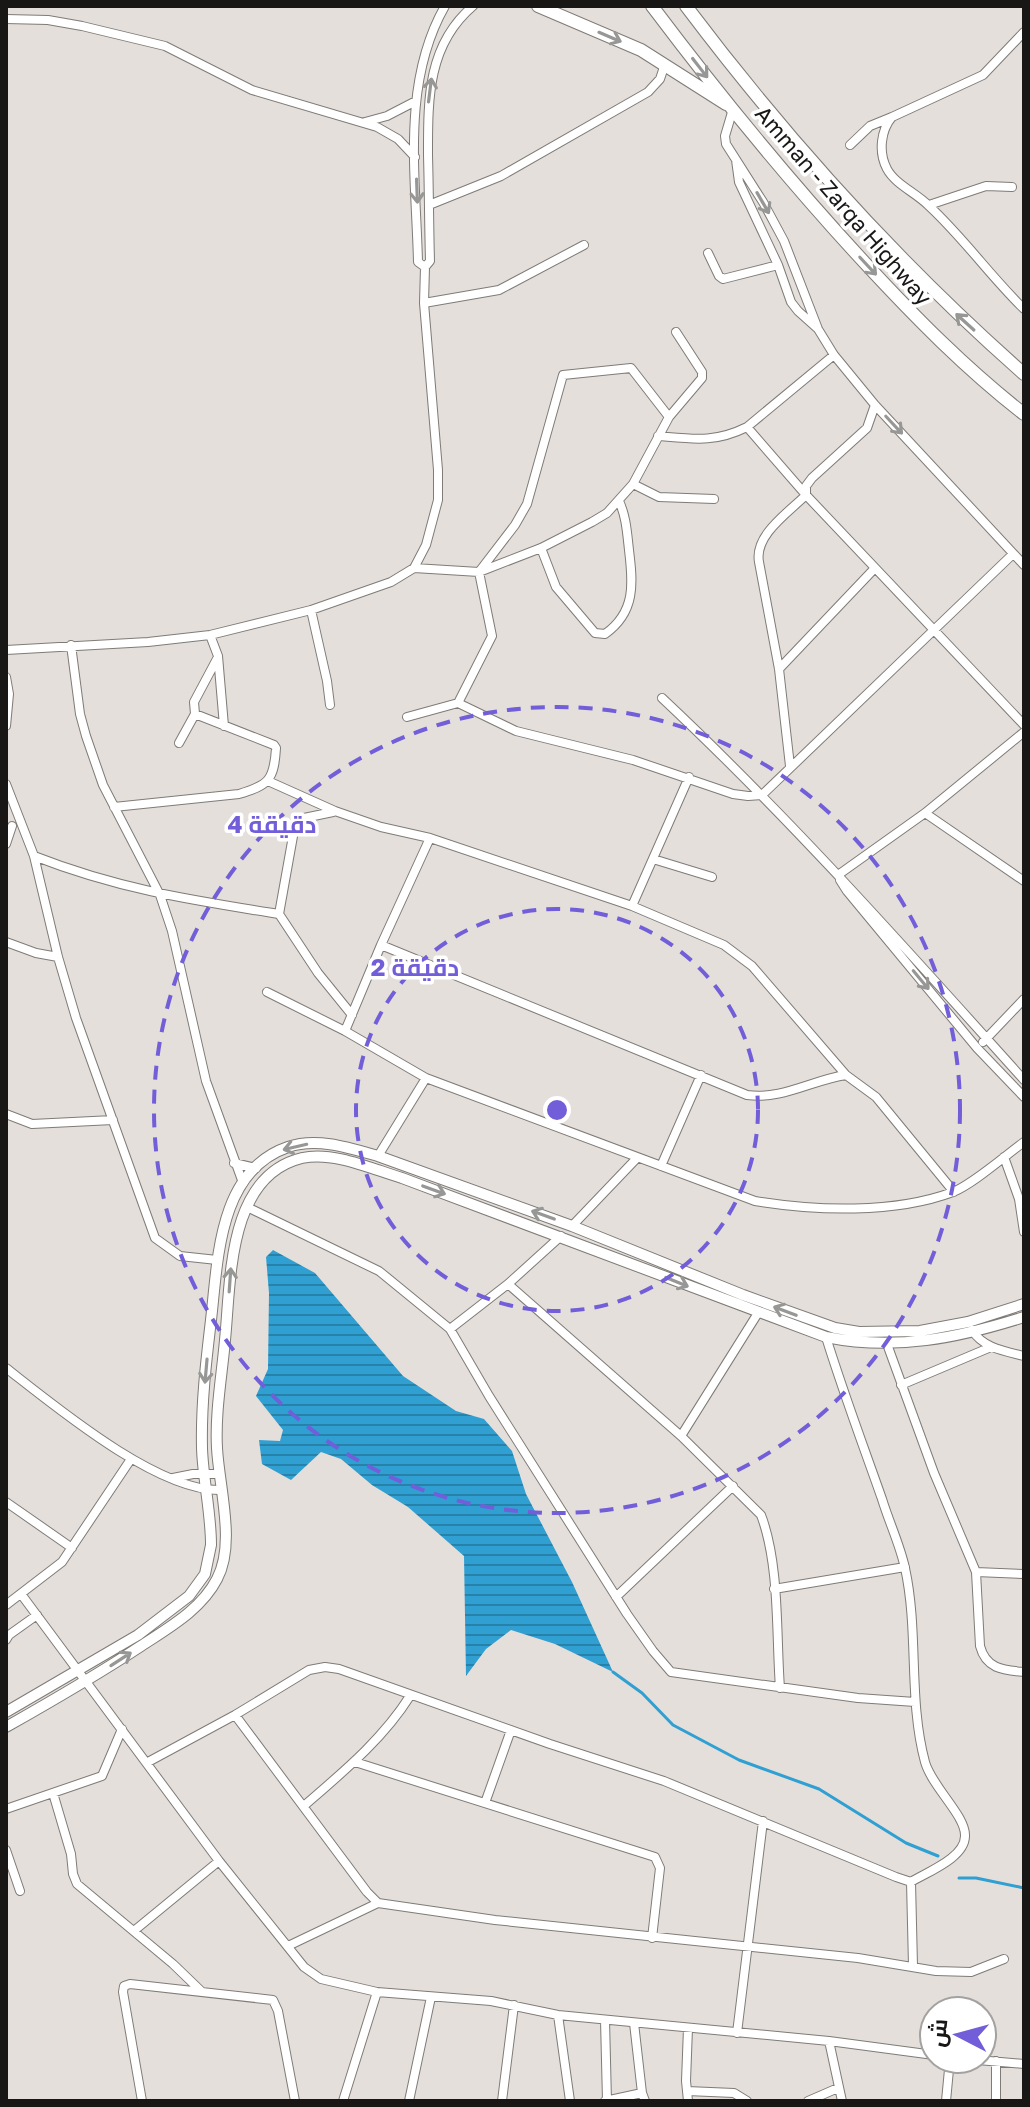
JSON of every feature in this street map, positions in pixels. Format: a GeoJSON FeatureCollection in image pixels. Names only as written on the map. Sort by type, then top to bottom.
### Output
{"type":"FeatureCollection","features":[{"type":"Feature","properties":{"kind":"highway"},"geometry":{"type":"LineString","coordinates":[[538,6],[665,63],[730,107]]}},
{"type":"Feature","properties":{"kind":"highway","name":"Amman - Zarqa Highway"},"geometry":{"type":"LineString","coordinates":[[652,6],[811,205],[917,318],[969,368],[1024,414]]}},
{"type":"Feature","properties":{"kind":"highway","name":"Amman - Zarqa Highway"},"geometry":{"type":"LineString","coordinates":[[686,6],[774,118],[849,204],[921,280],[1024,374]]}},
{"type":"Feature","properties":{"kind":"main road"},"geometry":{"type":"LineString","coordinates":[[6,1712],[154,1624],[189,1596],[202,1581],[210,1557],[202,1435],[204,1387],[217,1260],[226,1219],[243,1183],[277,1152],[304,1143],[345,1147],[378,1156],[572,1226],[743,1295],[835,1328],[859,1332],[903,1332],[968,1322],[1024,1304]]}},
{"type":"Feature","properties":{"kind":"main road"},"geometry":{"type":"LineString","coordinates":[[6,1727],[88,1681],[189,1613],[218,1578],[225,1553],[217,1432],[231,1263],[247,1207],[270,1175],[287,1164],[303,1158],[337,1159],[402,1178],[826,1337],[887,1344],[939,1340],[1024,1317]]}},
{"type":"Feature","properties":{"kind":"main road"},"geometry":{"type":"LineString","coordinates":[[402,1178],[409,1168]]}},
{"type":"Feature","properties":{"kind":"street"},"geometry":{"type":"LineString","coordinates":[[425,267],[418,262],[416,101],[423,54],[445,6]]}},
{"type":"Feature","properties":{"kind":"street"},"geometry":{"type":"LineString","coordinates":[[6,650],[148,642],[210,635],[311,610],[391,582],[414,568],[426,545],[438,500],[424,303],[425,267],[430,261],[430,83],[445,39],[453,25],[473,6]]}},
{"type":"Feature","properties":{"kind":"street"},"geometry":{"type":"LineString","coordinates":[[6,19],[70,24],[165,46],[252,90],[388,132],[416,158]]}},
{"type":"Feature","properties":{"kind":"street"},"geometry":{"type":"LineString","coordinates":[[850,145],[870,126],[983,75],[1024,32]]}},
{"type":"Feature","properties":{"kind":"street"},"geometry":{"type":"LineString","coordinates":[[429,205],[501,176],[648,92],[660,79],[665,63]]}},
{"type":"Feature","properties":{"kind":"street"},"geometry":{"type":"LineString","coordinates":[[365,123],[416,101]]}},
{"type":"Feature","properties":{"kind":"street"},"geometry":{"type":"LineString","coordinates":[[730,107],[725,140],[784,241],[818,329],[834,355],[875,405],[1024,565]]}},
{"type":"Feature","properties":{"kind":"street"},"geometry":{"type":"LineString","coordinates":[[892,117],[883,135],[882,154],[887,170],[929,205],[1024,309]]}},
{"type":"Feature","properties":{"kind":"street"},"geometry":{"type":"LineString","coordinates":[[736,159],[739,182],[794,307],[818,329]]}},
{"type":"Feature","properties":{"kind":"street"},"geometry":{"type":"LineString","coordinates":[[929,205],[986,186],[1012,187]]}},
{"type":"Feature","properties":{"kind":"street"},"geometry":{"type":"LineString","coordinates":[[424,303],[499,290],[584,245]]}},
{"type":"Feature","properties":{"kind":"street"},"geometry":{"type":"LineString","coordinates":[[708,253],[723,279],[778,265]]}},
{"type":"Feature","properties":{"kind":"street"},"geometry":{"type":"LineString","coordinates":[[414,568],[479,572],[541,548],[592,522],[619,501],[633,484],[669,417],[702,375],[676,332]]}},
{"type":"Feature","properties":{"kind":"street"},"geometry":{"type":"LineString","coordinates":[[658,436],[716,439],[747,427],[834,355]]}},
{"type":"Feature","properties":{"kind":"street"},"geometry":{"type":"LineString","coordinates":[[458,703],[492,636],[479,572],[527,504],[565,374],[631,368],[669,417]]}},
{"type":"Feature","properties":{"kind":"street"},"geometry":{"type":"LineString","coordinates":[[790,766],[779,669],[757,555],[767,534],[806,495],[808,482],[867,428],[875,405]]}},
{"type":"Feature","properties":{"kind":"street"},"geometry":{"type":"LineString","coordinates":[[747,427],[806,495],[1024,725]]}},
{"type":"Feature","properties":{"kind":"street"},"geometry":{"type":"LineString","coordinates":[[633,484],[659,497],[714,499]]}},
{"type":"Feature","properties":{"kind":"street"},"geometry":{"type":"LineString","coordinates":[[541,548],[556,587],[595,633],[605,634],[624,616],[633,588],[626,520],[619,501]]}},
{"type":"Feature","properties":{"kind":"street"},"geometry":{"type":"LineString","coordinates":[[407,717],[458,703],[516,731],[597,749],[733,794],[762,795],[1013,554]]}},
{"type":"Feature","properties":{"kind":"street"},"geometry":{"type":"LineString","coordinates":[[779,669],[875,568]]}},
{"type":"Feature","properties":{"kind":"street"},"geometry":{"type":"LineString","coordinates":[[311,610],[330,705]]}},
{"type":"Feature","properties":{"kind":"street"},"geometry":{"type":"LineString","coordinates":[[210,635],[218,656],[224,726]]}},
{"type":"Feature","properties":{"kind":"street"},"geometry":{"type":"LineString","coordinates":[[71,645],[80,714],[98,772],[160,895],[172,931],[206,1081],[243,1183]]}},
{"type":"Feature","properties":{"kind":"street"},"geometry":{"type":"LineString","coordinates":[[179,743],[195,714],[194,702],[218,656]]}},
{"type":"Feature","properties":{"kind":"street"},"geometry":{"type":"LineString","coordinates":[[6,677],[9,694],[6,726]]}},
{"type":"Feature","properties":{"kind":"street"},"geometry":{"type":"LineString","coordinates":[[662,698],[855,891],[1024,1080]]}},
{"type":"Feature","properties":{"kind":"street"},"geometry":{"type":"LineString","coordinates":[[114,807],[239,794],[268,781],[274,772],[274,745],[195,714]]}},
{"type":"Feature","properties":{"kind":"street"},"geometry":{"type":"LineString","coordinates":[[838,875],[925,813],[1024,732]]}},
{"type":"Feature","properties":{"kind":"street"},"geometry":{"type":"LineString","coordinates":[[632,906],[689,777]]}},
{"type":"Feature","properties":{"kind":"street"},"geometry":{"type":"LineString","coordinates":[[268,781],[335,811],[381,827],[430,838],[632,906],[724,945],[752,966],[846,1075],[876,1097],[954,1192]]}},
{"type":"Feature","properties":{"kind":"street"},"geometry":{"type":"LineString","coordinates":[[6,784],[34,856],[58,957],[83,1039],[155,1238],[180,1256],[217,1260]]}},
{"type":"Feature","properties":{"kind":"street"},"geometry":{"type":"LineString","coordinates":[[335,811],[304,818],[295,825],[279,914],[318,973],[352,1015]]}},
{"type":"Feature","properties":{"kind":"street"},"geometry":{"type":"LineString","coordinates":[[925,813],[1024,881]]}},
{"type":"Feature","properties":{"kind":"street"},"geometry":{"type":"LineString","coordinates":[[6,844],[9,825],[23,827]]}},
{"type":"Feature","properties":{"kind":"street"},"geometry":{"type":"LineString","coordinates":[[345,1031],[430,838]]}},
{"type":"Feature","properties":{"kind":"street"},"geometry":{"type":"LineString","coordinates":[[34,856],[86,876],[160,895],[279,914]]}},
{"type":"Feature","properties":{"kind":"street"},"geometry":{"type":"LineString","coordinates":[[653,859],[712,877]]}},
{"type":"Feature","properties":{"kind":"street"},"geometry":{"type":"LineString","coordinates":[[838,875],[850,895],[977,1048],[1024,1097]]}},
{"type":"Feature","properties":{"kind":"street"},"geometry":{"type":"LineString","coordinates":[[6,942],[58,957]]}},
{"type":"Feature","properties":{"kind":"street"},"geometry":{"type":"LineString","coordinates":[[381,945],[747,1095],[774,1096],[827,1077],[846,1075]]}},
{"type":"Feature","properties":{"kind":"street"},"geometry":{"type":"LineString","coordinates":[[267,992],[345,1031],[426,1078],[755,1201],[801,1208],[861,1208],[919,1202],[954,1192],[1024,1142]]}},
{"type":"Feature","properties":{"kind":"street"},"geometry":{"type":"LineString","coordinates":[[977,1048],[1024,999]]}},
{"type":"Feature","properties":{"kind":"street"},"geometry":{"type":"LineString","coordinates":[[661,1166],[701,1075]]}},
{"type":"Feature","properties":{"kind":"street"},"geometry":{"type":"LineString","coordinates":[[378,1156],[426,1078]]}},
{"type":"Feature","properties":{"kind":"street"},"geometry":{"type":"LineString","coordinates":[[6,1114],[32,1124],[113,1120]]}},
{"type":"Feature","properties":{"kind":"street"},"geometry":{"type":"LineString","coordinates":[[1004,1157],[1019,1199],[1024,1232]]}},
{"type":"Feature","properties":{"kind":"street"},"geometry":{"type":"LineString","coordinates":[[572,1226],[637,1158]]}},
{"type":"Feature","properties":{"kind":"street"},"geometry":{"type":"LineString","coordinates":[[234,1163],[256,1168]]}},
{"type":"Feature","properties":{"kind":"street"},"geometry":{"type":"LineString","coordinates":[[247,1207],[379,1271],[450,1329],[616,1597],[671,1672],[858,1698],[915,1702]]}},
{"type":"Feature","properties":{"kind":"street"},"geometry":{"type":"LineString","coordinates":[[450,1329],[508,1284],[561,1236]]}},
{"type":"Feature","properties":{"kind":"street"},"geometry":{"type":"LineString","coordinates":[[508,1284],[681,1436],[761,1515],[768,1532],[780,1688]]}},
{"type":"Feature","properties":{"kind":"street"},"geometry":{"type":"LineString","coordinates":[[681,1436],[758,1313]]}},
{"type":"Feature","properties":{"kind":"street"},"geometry":{"type":"LineString","coordinates":[[968,1322],[973,1333],[991,1347],[1024,1356]]}},
{"type":"Feature","properties":{"kind":"street"},"geometry":{"type":"LineString","coordinates":[[826,1337],[905,1567],[914,1639],[915,1702],[928,1771],[962,1821],[966,1838],[955,1854],[911,1882]]}},
{"type":"Feature","properties":{"kind":"street"},"geometry":{"type":"LineString","coordinates":[[887,1344],[934,1473],[976,1572],[980,1646],[984,1657],[997,1668],[1024,1672]]}},
{"type":"Feature","properties":{"kind":"street"},"geometry":{"type":"LineString","coordinates":[[901,1385],[991,1347]]}},
{"type":"Feature","properties":{"kind":"street"},"geometry":{"type":"LineString","coordinates":[[6,1368],[131,1459],[207,1490],[221,1490]]}},
{"type":"Feature","properties":{"kind":"street"},"geometry":{"type":"LineString","coordinates":[[6,1605],[51,1573],[72,1548],[131,1459]]}},
{"type":"Feature","properties":{"kind":"street"},"geometry":{"type":"LineString","coordinates":[[173,1478],[219,1474]]}},
{"type":"Feature","properties":{"kind":"street"},"geometry":{"type":"LineString","coordinates":[[616,1597],[733,1486]]}},
{"type":"Feature","properties":{"kind":"street"},"geometry":{"type":"LineString","coordinates":[[6,1502],[72,1548]]}},
{"type":"Feature","properties":{"kind":"street"},"geometry":{"type":"LineString","coordinates":[[774,1589],[905,1567]]}},
{"type":"Feature","properties":{"kind":"street"},"geometry":{"type":"LineString","coordinates":[[976,1572],[1024,1574]]}},
{"type":"Feature","properties":{"kind":"street"},"geometry":{"type":"LineString","coordinates":[[21,1594],[219,1861],[315,1977],[377,1992],[491,2001],[558,2015],[829,2041],[918,2053]]}},
{"type":"Feature","properties":{"kind":"street"},"geometry":{"type":"LineString","coordinates":[[6,1640],[37,1615]]}},
{"type":"Feature","properties":{"kind":"street"},"geometry":{"type":"LineString","coordinates":[[148,1762],[318,1667],[346,1671],[410,1696],[664,1781],[911,1882]]}},
{"type":"Feature","properties":{"kind":"street"},"geometry":{"type":"LineString","coordinates":[[305,1805],[355,1762],[399,1713],[410,1696]]}},
{"type":"Feature","properties":{"kind":"street"},"geometry":{"type":"LineString","coordinates":[[235,1715],[378,1903],[509,1922],[936,1971],[971,1972],[1004,1959]]}},
{"type":"Feature","properties":{"kind":"street"},"geometry":{"type":"LineString","coordinates":[[6,1809],[102,1776],[122,1729]]}},
{"type":"Feature","properties":{"kind":"street"},"geometry":{"type":"LineString","coordinates":[[485,1803],[511,1730]]}},
{"type":"Feature","properties":{"kind":"street"},"geometry":{"type":"LineString","coordinates":[[355,1762],[655,1857],[660,1868],[652,1938]]}},
{"type":"Feature","properties":{"kind":"street"},"geometry":{"type":"LineString","coordinates":[[53,1793],[71,1854],[74,1879],[201,1991]]}},
{"type":"Feature","properties":{"kind":"street"},"geometry":{"type":"LineString","coordinates":[[737,2033],[763,1821]]}},
{"type":"Feature","properties":{"kind":"street"},"geometry":{"type":"LineString","coordinates":[[6,1850],[20,1891]]}},
{"type":"Feature","properties":{"kind":"street"},"geometry":{"type":"LineString","coordinates":[[135,1930],[219,1861]]}},
{"type":"Feature","properties":{"kind":"street"},"geometry":{"type":"LineString","coordinates":[[911,1882],[913,1966]]}},
{"type":"Feature","properties":{"kind":"street"},"geometry":{"type":"LineString","coordinates":[[288,1946],[378,1903]]}},
{"type":"Feature","properties":{"kind":"street"},"geometry":{"type":"LineString","coordinates":[[142,2101],[123,1992],[124,1986],[130,1984],[269,1998],[275,2003],[295,2101]]}},
{"type":"Feature","properties":{"kind":"street"},"geometry":{"type":"LineString","coordinates":[[343,2101],[377,1992]]}},
{"type":"Feature","properties":{"kind":"street"},"geometry":{"type":"LineString","coordinates":[[409,2101],[431,1997]]}},
{"type":"Feature","properties":{"kind":"street"},"geometry":{"type":"LineString","coordinates":[[502,2101],[514,2005]]}},
{"type":"Feature","properties":{"kind":"street"},"geometry":{"type":"LineString","coordinates":[[558,2015],[570,2101]]}},
{"type":"Feature","properties":{"kind":"street"},"geometry":{"type":"LineString","coordinates":[[605,2020],[606,2101],[644,2097],[634,2023]]}},
{"type":"Feature","properties":{"kind":"street"},"geometry":{"type":"LineString","coordinates":[[688,2028],[688,2101]]}},
{"type":"Feature","properties":{"kind":"street"},"geometry":{"type":"LineString","coordinates":[[829,2041],[842,2101]]}},
{"type":"Feature","properties":{"kind":"street"},"geometry":{"type":"LineString","coordinates":[[998,2061],[1024,2064]]}},
{"type":"Feature","properties":{"kind":"street"},"geometry":{"type":"LineString","coordinates":[[946,2101],[948,2075]]}},
{"type":"Feature","properties":{"kind":"street"},"geometry":{"type":"LineString","coordinates":[[996,2075],[996,2101]]}},
{"type":"Feature","properties":{"kind":"street"},"geometry":{"type":"LineString","coordinates":[[808,2101],[838,2088]]}},
{"type":"Feature","properties":{"kind":"street"},"geometry":{"type":"LineString","coordinates":[[687,2091],[734,2093],[747,2101]]}},
{"type":"Feature","properties":{"kind":"water"},"geometry":{"type":"Polygon","coordinates":[[[273,1250],[315,1273],[403,1376],[456,1411],[484,1419],[512,1451],[526,1494],[572,1582],[613,1672],[555,1644],[511,1630],[486,1649],[466,1676],[464,1556],[408,1507],[372,1485],[341,1459],[321,1452],[291,1480],[262,1464],[259,1440],[280,1441],[283,1430],[256,1396],[268,1369],[266,1257],[273,1250]]]}},
{"type":"Feature","properties":{"kind":"waterway"},"geometry":{"type":"LineString","coordinates":[[613,1672],[642,1693],[673,1725],[739,1760],[819,1789],[906,1843],[938,1856]]}},
{"type":"Feature","properties":{"kind":"waterway"},"geometry":{"type":"LineString","coordinates":[[959,1878],[976,1878],[1024,1888]]}}]}
